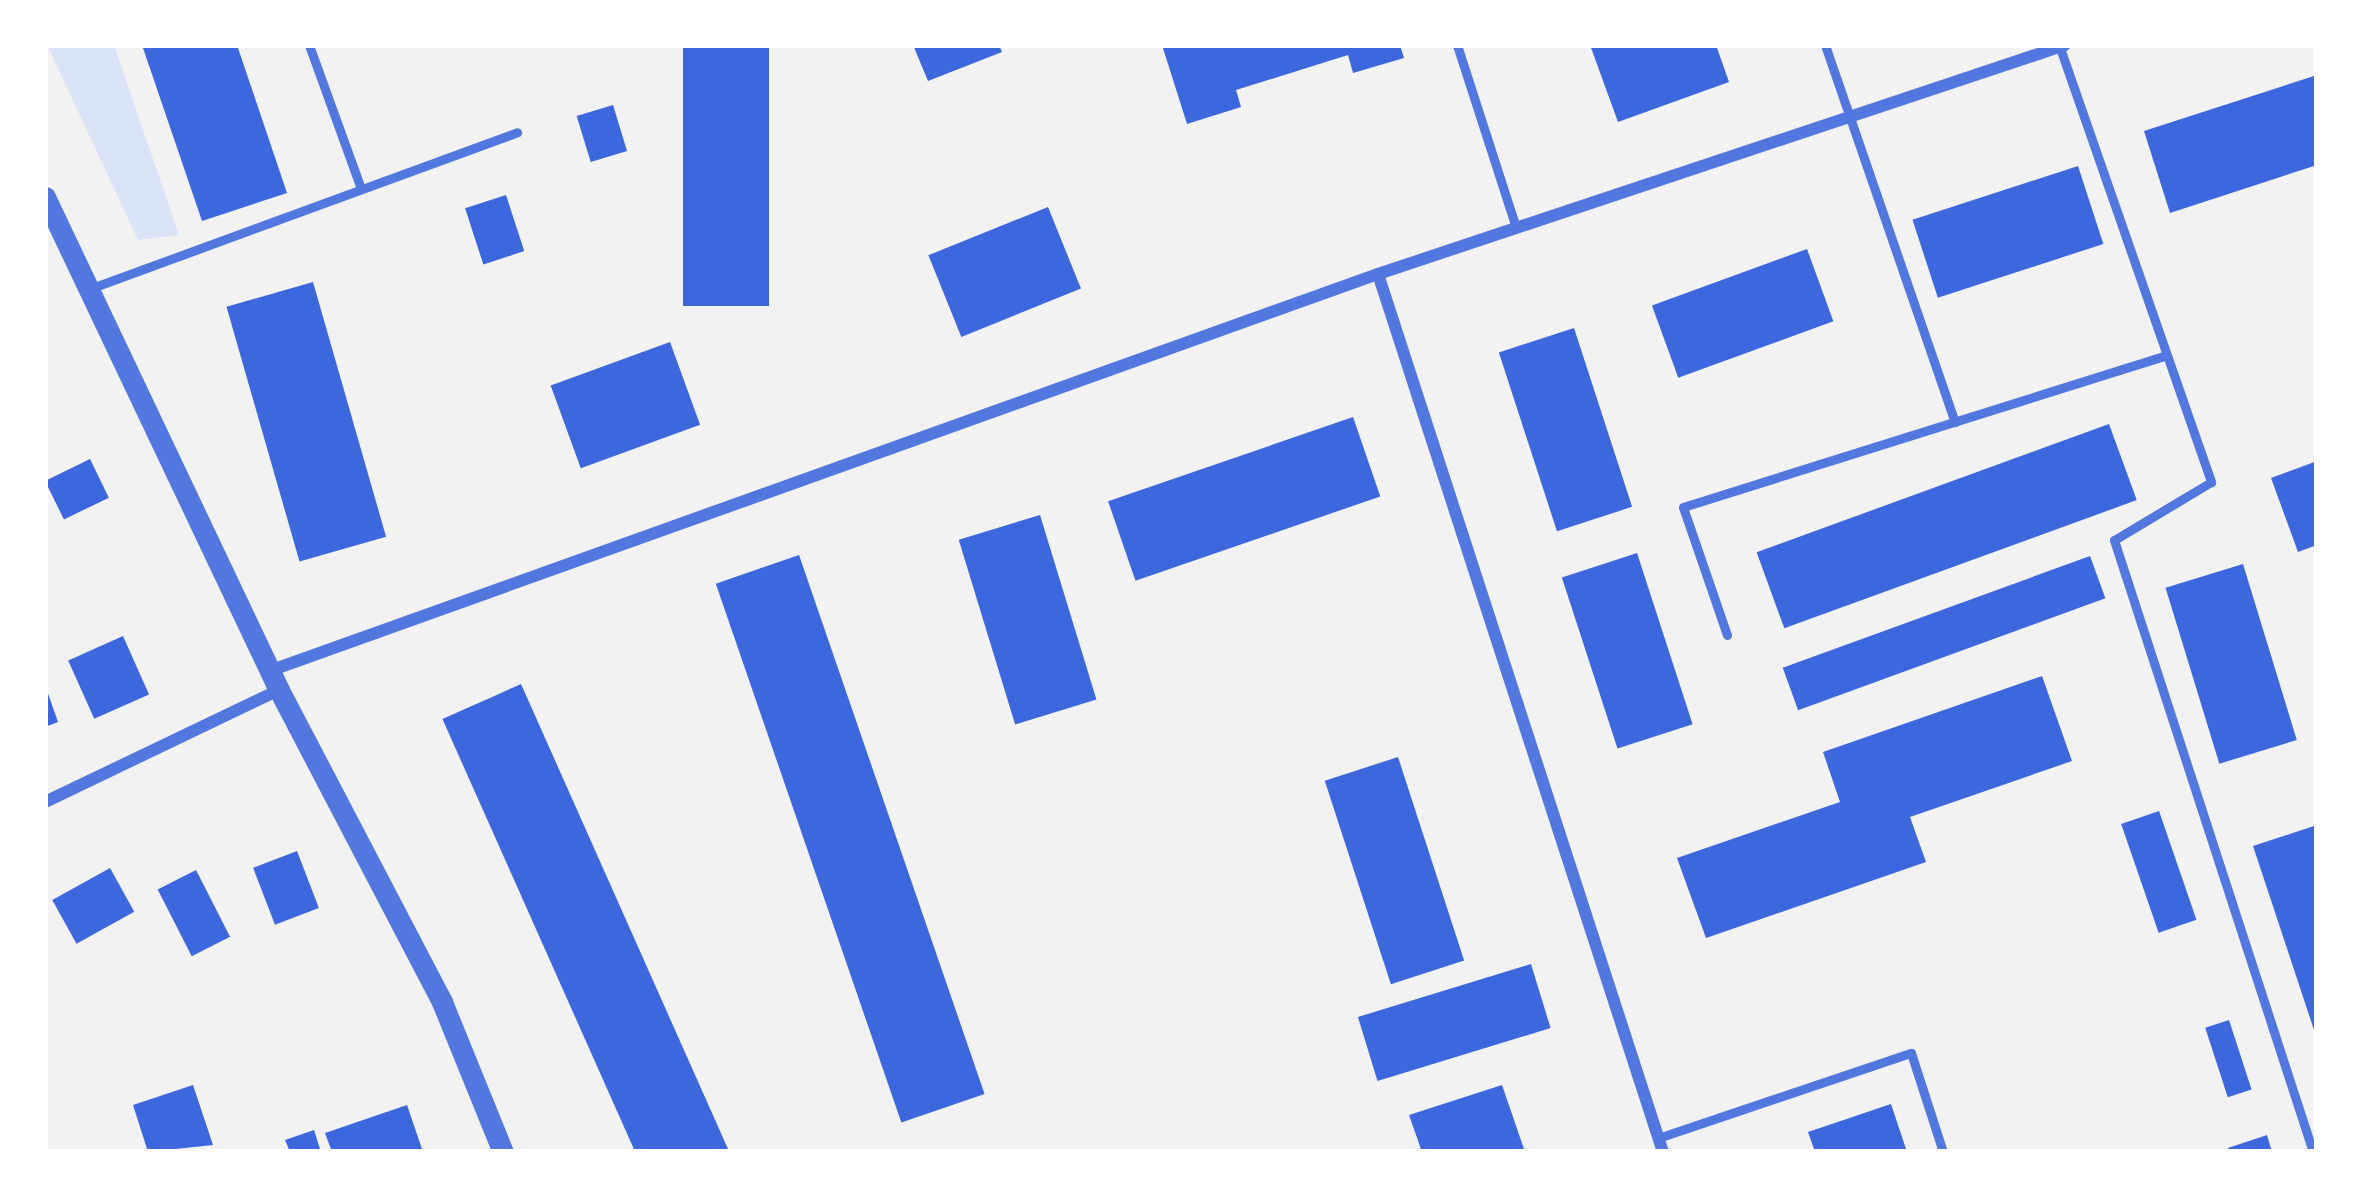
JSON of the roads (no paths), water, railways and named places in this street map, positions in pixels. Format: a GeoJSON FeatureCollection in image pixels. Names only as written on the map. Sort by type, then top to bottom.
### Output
{"type":"FeatureCollection","features":[{"type":"Feature","properties":{"kind":"street"},"geometry":{"type":"LineString","coordinates":[[45,802],[275,680],[1378,274],[2061,46]]}},
{"type":"Feature","properties":{"kind":"street"},"geometry":{"type":"LineString","coordinates":[[45,197],[52,227],[89,289],[275,680],[442,1002],[503,1152]]}},
{"type":"Feature","properties":{"kind":"street"},"geometry":{"type":"LineString","coordinates":[[1378,274],[1660,1145]]}},
{"type":"Feature","properties":{"kind":"lane"},"geometry":{"type":"LineString","coordinates":[[309,45],[361,189]]}},
{"type":"Feature","properties":{"kind":"lane"},"geometry":{"type":"LineString","coordinates":[[1457,45],[1516,228]]}},
{"type":"Feature","properties":{"kind":"lane"},"geometry":{"type":"LineString","coordinates":[[1825,45],[1955,422]]}},
{"type":"Feature","properties":{"kind":"lane"},"geometry":{"type":"LineString","coordinates":[[2061,46],[2212,482],[2114,540],[2313,1152]]}},
{"type":"Feature","properties":{"kind":"lane"},"geometry":{"type":"LineString","coordinates":[[89,289],[517,132]]}},
{"type":"Feature","properties":{"kind":"lane"},"geometry":{"type":"LineString","coordinates":[[1726,635],[1683,507],[2168,355]]}},
{"type":"Feature","properties":{"kind":"lane"},"geometry":{"type":"LineString","coordinates":[[1660,1145],[1910,1053],[1943,1152]]}}]}
